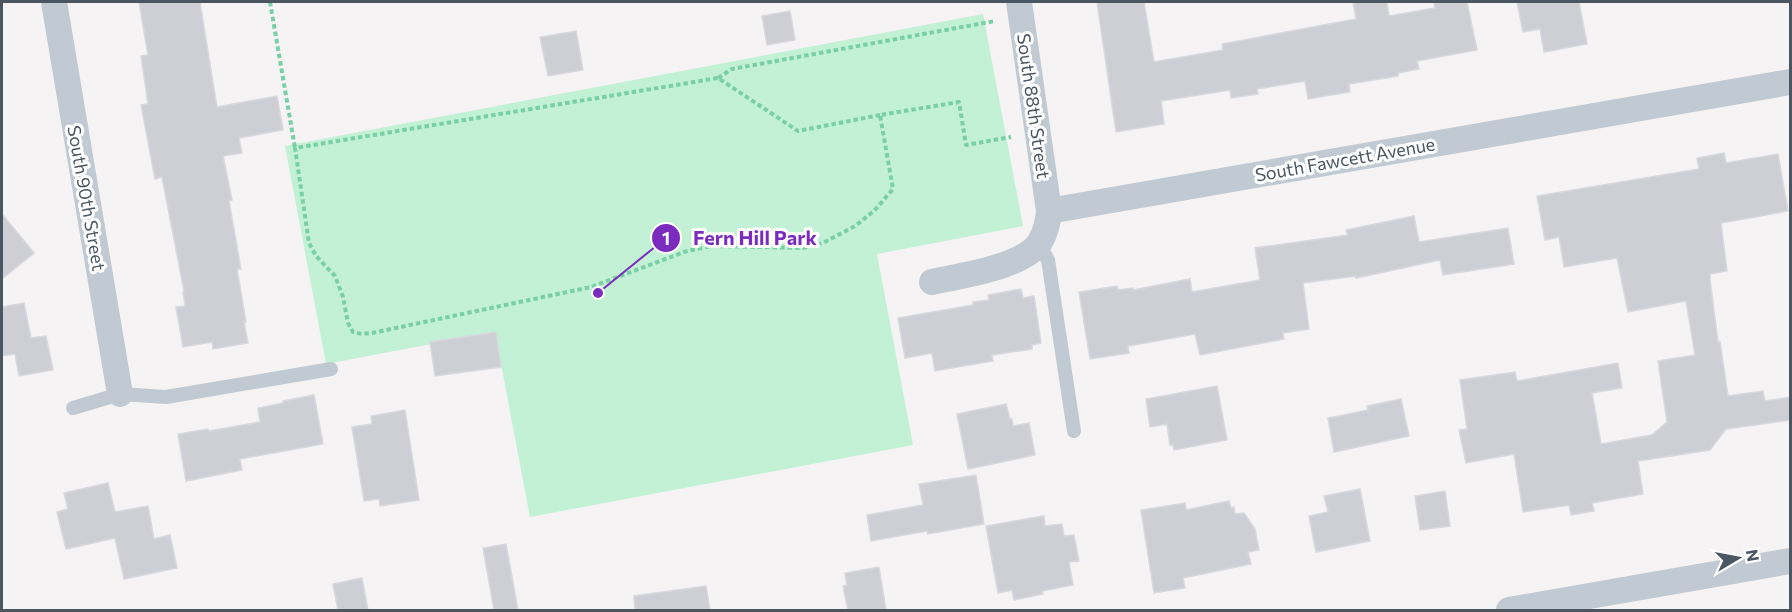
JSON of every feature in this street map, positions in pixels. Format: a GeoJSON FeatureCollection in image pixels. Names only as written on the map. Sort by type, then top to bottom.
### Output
{"type":"FeatureCollection","features":[{"type":"Feature","properties":{"kind":"street","name":"South 90th Street"},"geometry":{"type":"LineString","coordinates":[[54,2],[120,394]]}},
{"type":"Feature","properties":{"kind":"street","name":"South 88th Street"},"geometry":{"type":"LineString","coordinates":[[1020,9],[1048,211]]}},
{"type":"Feature","properties":{"kind":"street","name":"South Fawcett Avenue"},"geometry":{"type":"LineString","coordinates":[[1048,211],[1791,82]]}},
{"type":"Feature","properties":{"kind":"street"},"geometry":{"type":"LineString","coordinates":[[932,282],[994,269],[1019,259],[1039,244],[1048,225],[1048,211]]}},
{"type":"Feature","properties":{"kind":"street"},"geometry":{"type":"LineString","coordinates":[[1509,610],[1791,561]]}},
{"type":"Feature","properties":{"kind":"lane"},"geometry":{"type":"LineString","coordinates":[[1039,244],[1048,260],[1074,431]]}},
{"type":"Feature","properties":{"kind":"lane"},"geometry":{"type":"LineString","coordinates":[[73,408],[120,394],[166,397],[331,369]]}},
{"type":"Feature","properties":{"kind":"path"},"geometry":{"type":"LineString","coordinates":[[270,2],[309,243],[316,256],[335,276],[343,297],[348,323],[353,332],[362,334],[591,287],[687,252],[712,246],[803,248],[823,243],[855,226],[874,211],[893,189],[880,115]]}},
{"type":"Feature","properties":{"kind":"path"},"geometry":{"type":"LineString","coordinates":[[295,148],[718,78],[732,69],[1020,9]]}},
{"type":"Feature","properties":{"kind":"path"},"geometry":{"type":"LineString","coordinates":[[718,78],[798,131],[959,102],[966,145],[1038,133]]}},
{"type":"Feature","properties":{"kind":"green space"},"geometry":{"type":"Polygon","coordinates":[[[983,14],[1023,226],[877,254],[913,445],[530,517],[495,332],[326,364],[285,146],[983,14]]]}},
{"type":"Feature","properties":{"kind":"building"},"geometry":{"type":"Polygon","coordinates":[[[139,2],[200,2],[217,107],[277,96],[283,130],[239,138],[242,153],[223,156],[232,200],[229,201],[241,269],[237,269],[248,343],[213,349],[212,342],[183,347],[176,307],[185,306],[184,291],[162,177],[155,179],[141,105],[148,104],[141,56],[148,55],[139,2]]]}},
{"type":"Feature","properties":{"kind":"building"},"geometry":{"type":"Polygon","coordinates":[[[1097,2],[1144,2],[1154,62],[1223,50],[1222,44],[1356,19],[1353,2],[1387,2],[1389,16],[1435,8],[1434,2],[1467,2],[1477,50],[1417,61],[1419,69],[1398,73],[1398,76],[1349,84],[1350,92],[1308,99],[1305,81],[1257,89],[1258,94],[1231,98],[1230,90],[1161,101],[1164,124],[1116,132],[1097,2]]]}},
{"type":"Feature","properties":{"kind":"building"},"geometry":{"type":"Polygon","coordinates":[[[1517,2],[1579,2],[1587,44],[1544,52],[1540,29],[1523,32],[1517,2]]]}},
{"type":"Feature","properties":{"kind":"building"},"geometry":{"type":"Polygon","coordinates":[[[790,11],[795,40],[767,45],[762,16],[790,11]]]}},
{"type":"Feature","properties":{"kind":"building"},"geometry":{"type":"Polygon","coordinates":[[[576,31],[583,70],[548,76],[540,37],[576,31]]]}},
{"type":"Feature","properties":{"kind":"building"},"geometry":{"type":"Polygon","coordinates":[[[1724,153],[1726,163],[1778,154],[1788,211],[1721,223],[1727,271],[1710,274],[1710,279],[1728,396],[1763,391],[1765,401],[1791,397],[1791,420],[1726,429],[1710,450],[1638,461],[1643,494],[1592,503],[1594,511],[1571,515],[1569,505],[1523,512],[1514,454],[1466,463],[1459,430],[1467,429],[1460,380],[1515,372],[1517,381],[1618,363],[1622,388],[1592,393],[1601,444],[1652,435],[1667,422],[1658,361],[1695,355],[1686,301],[1628,312],[1617,258],[1564,267],[1559,237],[1545,240],[1537,196],[1699,169],[1697,158],[1724,153]]]}},
{"type":"Feature","properties":{"kind":"building"},"geometry":{"type":"Polygon","coordinates":[[[2,214],[34,253],[2,279],[2,214]]]}},
{"type":"Feature","properties":{"kind":"building"},"geometry":{"type":"Polygon","coordinates":[[[1414,216],[1419,242],[1508,228],[1514,264],[1443,275],[1440,260],[1356,278],[1356,276],[1303,283],[1309,329],[1283,333],[1284,339],[1200,355],[1195,334],[1128,346],[1129,353],[1090,359],[1079,292],[1117,286],[1118,290],[1133,288],[1133,290],[1190,279],[1192,292],[1260,280],[1255,248],[1348,235],[1346,230],[1414,216]]]}},
{"type":"Feature","properties":{"kind":"building"},"geometry":{"type":"Polygon","coordinates":[[[1021,289],[1023,298],[1034,296],[1041,343],[1032,345],[1032,349],[992,355],[993,361],[935,371],[932,353],[905,358],[898,318],[973,305],[973,302],[989,300],[988,295],[1021,289]]]}},
{"type":"Feature","properties":{"kind":"building"},"geometry":{"type":"Polygon","coordinates":[[[24,303],[31,338],[46,336],[53,370],[19,376],[15,354],[2,356],[2,307],[24,303]]]}},
{"type":"Feature","properties":{"kind":"building"},"geometry":{"type":"Polygon","coordinates":[[[496,332],[501,367],[435,376],[430,342],[496,332]]]}},
{"type":"Feature","properties":{"kind":"building"},"geometry":{"type":"Polygon","coordinates":[[[1217,386],[1227,440],[1174,450],[1173,445],[1170,445],[1167,424],[1150,427],[1146,399],[1217,386]]]}},
{"type":"Feature","properties":{"kind":"building"},"geometry":{"type":"Polygon","coordinates":[[[314,395],[323,444],[240,459],[242,470],[186,481],[178,434],[260,422],[258,408],[314,395]]]}},
{"type":"Feature","properties":{"kind":"building"},"geometry":{"type":"Polygon","coordinates":[[[1401,399],[1409,436],[1334,452],[1328,418],[1368,410],[1367,406],[1401,399]]]}},
{"type":"Feature","properties":{"kind":"building"},"geometry":{"type":"Polygon","coordinates":[[[1006,404],[1013,426],[1029,423],[1035,455],[968,469],[957,414],[1006,404]]]}},
{"type":"Feature","properties":{"kind":"building"},"geometry":{"type":"Polygon","coordinates":[[[405,410],[419,500],[380,506],[379,499],[364,501],[352,427],[372,424],[371,416],[405,410]]]}},
{"type":"Feature","properties":{"kind":"building"},"geometry":{"type":"Polygon","coordinates":[[[976,475],[984,524],[871,541],[867,515],[923,505],[919,484],[976,475]]]}},
{"type":"Feature","properties":{"kind":"building"},"geometry":{"type":"Polygon","coordinates":[[[108,483],[115,512],[148,506],[154,539],[170,535],[177,568],[124,579],[115,538],[66,549],[57,512],[68,509],[64,493],[108,483]]]}},
{"type":"Feature","properties":{"kind":"building"},"geometry":{"type":"Polygon","coordinates":[[[1360,489],[1370,541],[1316,552],[1309,516],[1328,512],[1324,496],[1360,489]]]}},
{"type":"Feature","properties":{"kind":"building"},"geometry":{"type":"Polygon","coordinates":[[[1445,491],[1450,526],[1420,530],[1415,496],[1445,491]]]}},
{"type":"Feature","properties":{"kind":"building"},"geometry":{"type":"Polygon","coordinates":[[[1229,501],[1231,508],[1234,507],[1235,514],[1244,513],[1255,529],[1259,550],[1248,552],[1251,564],[1183,578],[1185,588],[1154,593],[1141,510],[1185,503],[1186,510],[1229,501]]]}},
{"type":"Feature","properties":{"kind":"building"},"geometry":{"type":"Polygon","coordinates":[[[1044,516],[1045,526],[1062,524],[1064,536],[1074,535],[1079,561],[1069,562],[1073,585],[1042,591],[1043,594],[1014,600],[1012,590],[998,593],[986,526],[1044,516]]]}},
{"type":"Feature","properties":{"kind":"building"},"geometry":{"type":"Polygon","coordinates":[[[506,544],[518,610],[494,610],[483,548],[506,544]]]}},
{"type":"Feature","properties":{"kind":"building"},"geometry":{"type":"Polygon","coordinates":[[[879,567],[886,610],[848,610],[843,586],[847,585],[845,573],[879,567]]]}},
{"type":"Feature","properties":{"kind":"building"},"geometry":{"type":"Polygon","coordinates":[[[362,578],[368,610],[338,610],[333,584],[362,578]]]}},
{"type":"Feature","properties":{"kind":"building"},"geometry":{"type":"Polygon","coordinates":[[[706,586],[710,610],[635,610],[634,596],[706,586]]]}},
{"type":"Feature","properties":{"kind":"place","name":"Fern Hill Park"},"geometry":{"type":"Point","coordinates":[598,293]}}]}
